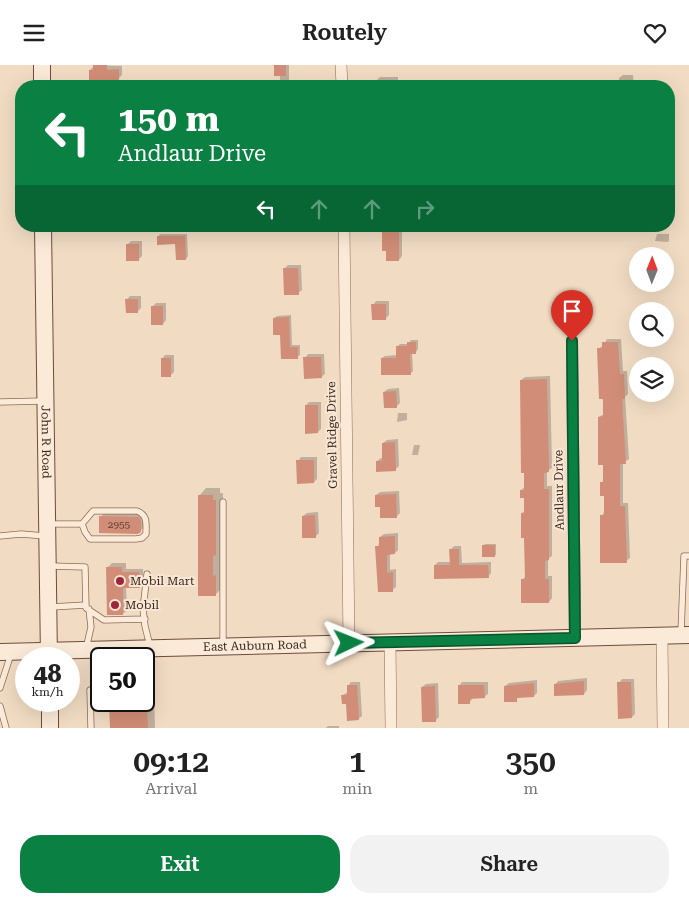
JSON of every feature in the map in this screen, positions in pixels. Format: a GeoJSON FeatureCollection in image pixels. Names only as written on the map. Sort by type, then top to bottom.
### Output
{"type":"FeatureCollection","features":[{"type":"Feature","properties":{"kind":"main road"},"geometry":{"type":"LineString","coordinates":[[42,65],[42,80]]}},
{"type":"Feature","properties":{"kind":"main road","name":"John R Road"},"geometry":{"type":"LineString","coordinates":[[43,232],[49,647]]}},
{"type":"Feature","properties":{"kind":"main road","name":"East Auburn Road"},"geometry":{"type":"LineString","coordinates":[[155,648],[685,635]]}},
{"type":"Feature","properties":{"kind":"main road","name":"East Auburn Road"},"geometry":{"type":"LineString","coordinates":[[80,651],[90,650]]}},
{"type":"Feature","properties":{"kind":"main road"},"geometry":{"type":"LineString","coordinates":[[50,712],[50,728]]}},
{"type":"Feature","properties":{"kind":"street"},"geometry":{"type":"LineString","coordinates":[[341,65],[342,80]]}},
{"type":"Feature","properties":{"kind":"street","name":"Gravel Ridge Drive"},"geometry":{"type":"LineString","coordinates":[[344,232],[349,643]]}},
{"type":"Feature","properties":{"kind":"street","name":"Andlaur Drive"},"geometry":{"type":"LineString","coordinates":[[572,341],[575,638]]}},
{"type":"Feature","properties":{"kind":"street"},"geometry":{"type":"LineString","coordinates":[[662,636],[663,728]]}},
{"type":"Feature","properties":{"kind":"street"},"geometry":{"type":"LineString","coordinates":[[390,642],[390,728]]}},
{"type":"Feature","properties":{"kind":"lane"},"geometry":{"type":"LineString","coordinates":[[0,401],[45,401]]}},
{"type":"Feature","properties":{"kind":"lane"},"geometry":{"type":"LineString","coordinates":[[223,502],[223,646]]}},
{"type":"Feature","properties":{"kind":"lane"},"geometry":{"type":"LineString","coordinates":[[0,536],[82,524],[93,511],[137,511],[142,513],[145,517],[146,534],[142,538],[136,539],[90,539],[82,524]]}},
{"type":"Feature","properties":{"kind":"lane"},"geometry":{"type":"LineString","coordinates":[[685,635],[684,556],[689,556]]}},
{"type":"Feature","properties":{"kind":"lane"},"geometry":{"type":"LineString","coordinates":[[47,566],[84,567],[91,627],[86,650]]}},
{"type":"Feature","properties":{"kind":"lane"},"geometry":{"type":"LineString","coordinates":[[147,574],[143,609],[151,647]]}},
{"type":"Feature","properties":{"kind":"lane"},"geometry":{"type":"LineString","coordinates":[[48,607],[88,607],[104,620],[145,619]]}},
{"type":"Feature","properties":{"kind":"lane"},"geometry":{"type":"LineString","coordinates":[[0,688],[6,652]]}},
{"type":"Feature","properties":{"kind":"lane"},"geometry":{"type":"LineString","coordinates":[[0,707],[6,728]]}},
{"type":"Feature","properties":{"kind":"lane"},"geometry":{"type":"LineString","coordinates":[[91,712],[91,728]]}},
{"type":"Feature","properties":{"kind":"building"},"geometry":{"type":"Polygon","coordinates":[[[93,65],[107,65],[107,70],[119,69],[119,80],[89,80],[89,70],[93,70],[93,65]]]}},
{"type":"Feature","properties":{"kind":"building"},"geometry":{"type":"Polygon","coordinates":[[[274,65],[286,65],[286,76],[274,76],[274,65]]]}},
{"type":"Feature","properties":{"kind":"building"},"geometry":{"type":"Polygon","coordinates":[[[382,232],[399,232],[399,261],[386,261],[386,251],[382,251],[382,232]]]}},
{"type":"Feature","properties":{"kind":"building"},"geometry":{"type":"Polygon","coordinates":[[[157,236],[185,236],[186,260],[176,260],[175,244],[157,245],[157,236]]]}},
{"type":"Feature","properties":{"kind":"building"},"geometry":{"type":"Polygon","coordinates":[[[126,244],[139,244],[139,261],[126,261],[126,244]]]}},
{"type":"Feature","properties":{"kind":"building"},"geometry":{"type":"Polygon","coordinates":[[[283,268],[298,268],[299,295],[284,295],[283,268]]]}},
{"type":"Feature","properties":{"kind":"building"},"geometry":{"type":"Polygon","coordinates":[[[125,299],[138,299],[138,313],[126,313],[125,299]]]}},
{"type":"Feature","properties":{"kind":"building"},"geometry":{"type":"Polygon","coordinates":[[[371,304],[386,304],[386,320],[372,320],[371,304]]]}},
{"type":"Feature","properties":{"kind":"building"},"geometry":{"type":"Polygon","coordinates":[[[151,306],[163,306],[163,325],[151,325],[151,306]]]}},
{"type":"Feature","properties":{"kind":"building"},"geometry":{"type":"Polygon","coordinates":[[[289,317],[290,347],[298,347],[298,359],[281,359],[280,335],[273,335],[273,318],[289,317]]]}},
{"type":"Feature","properties":{"kind":"building"},"geometry":{"type":"Polygon","coordinates":[[[407,342],[416,342],[416,354],[410,354],[411,375],[381,375],[381,358],[396,358],[396,346],[407,346],[407,342]]]}},
{"type":"Feature","properties":{"kind":"building"},"geometry":{"type":"Polygon","coordinates":[[[602,342],[618,342],[620,374],[624,374],[625,399],[622,399],[626,464],[620,464],[620,506],[625,506],[627,563],[600,563],[600,515],[604,515],[604,496],[600,496],[600,482],[603,482],[603,465],[598,465],[598,417],[603,416],[603,399],[599,399],[597,348],[602,348],[602,342]]]}},
{"type":"Feature","properties":{"kind":"building"},"geometry":{"type":"Polygon","coordinates":[[[303,357],[321,357],[322,378],[304,379],[303,357]]]}},
{"type":"Feature","properties":{"kind":"building"},"geometry":{"type":"Polygon","coordinates":[[[161,358],[171,358],[171,377],[161,377],[161,358]]]}},
{"type":"Feature","properties":{"kind":"building"},"geometry":{"type":"Polygon","coordinates":[[[547,379],[549,472],[544,473],[544,489],[549,489],[549,560],[545,561],[545,579],[549,579],[549,603],[521,603],[521,579],[525,579],[524,538],[521,538],[521,513],[524,513],[524,498],[520,498],[520,490],[524,490],[524,473],[521,473],[520,380],[547,379]]]}},
{"type":"Feature","properties":{"kind":"building"},"geometry":{"type":"Polygon","coordinates":[[[396,391],[397,408],[384,408],[383,392],[396,391]]]}},
{"type":"Feature","properties":{"kind":"building"},"geometry":{"type":"Polygon","coordinates":[[[305,405],[318,405],[318,433],[305,434],[305,405]]]}},
{"type":"Feature","properties":{"kind":"building"},"geometry":{"type":"Polygon","coordinates":[[[395,442],[396,471],[376,472],[376,461],[382,461],[382,443],[395,442]]]}},
{"type":"Feature","properties":{"kind":"building"},"geometry":{"type":"Polygon","coordinates":[[[296,460],[314,460],[314,483],[297,484],[296,460]]]}},
{"type":"Feature","properties":{"kind":"building"},"geometry":{"type":"Polygon","coordinates":[[[396,494],[397,518],[380,518],[380,507],[375,507],[375,495],[396,494]]]}},
{"type":"Feature","properties":{"kind":"building"},"geometry":{"type":"Polygon","coordinates":[[[198,495],[213,495],[213,500],[216,500],[216,555],[213,556],[213,576],[216,575],[216,596],[198,596],[198,495]]]}},
{"type":"Feature","properties":{"kind":"building"},"geometry":{"type":"Polygon","coordinates":[[[315,515],[316,538],[302,538],[302,516],[315,515]]]}},
{"type":"Feature","properties":{"kind":"building"},"geometry":{"type":"Polygon","coordinates":[[[99,516],[139,517],[141,532],[138,534],[99,533],[99,516]]]}},
{"type":"Feature","properties":{"kind":"building"},"geometry":{"type":"Polygon","coordinates":[[[395,536],[395,554],[387,555],[387,573],[393,572],[393,592],[378,592],[375,546],[379,546],[379,537],[395,536]]]}},
{"type":"Feature","properties":{"kind":"building"},"geometry":{"type":"Polygon","coordinates":[[[482,545],[495,545],[495,557],[482,557],[482,545]]]}},
{"type":"Feature","properties":{"kind":"building"},"geometry":{"type":"Polygon","coordinates":[[[449,549],[459,549],[459,565],[488,565],[489,578],[434,579],[434,565],[450,565],[449,549]]]}},
{"type":"Feature","properties":{"kind":"building"},"geometry":{"type":"Polygon","coordinates":[[[106,567],[122,567],[122,572],[139,572],[140,588],[123,588],[123,615],[107,615],[106,567]]]}},
{"type":"Feature","properties":{"kind":"building"},"geometry":{"type":"Polygon","coordinates":[[[584,681],[584,695],[554,696],[554,684],[584,681]]]}},
{"type":"Feature","properties":{"kind":"building"},"geometry":{"type":"Polygon","coordinates":[[[617,682],[631,682],[632,718],[618,719],[617,682]]]}},
{"type":"Feature","properties":{"kind":"building"},"geometry":{"type":"Polygon","coordinates":[[[534,683],[534,697],[517,698],[517,702],[504,702],[504,686],[534,683]]]}},
{"type":"Feature","properties":{"kind":"building"},"geometry":{"type":"Polygon","coordinates":[[[347,685],[357,685],[359,720],[347,721],[346,704],[342,704],[341,695],[347,695],[347,685]]]}},
{"type":"Feature","properties":{"kind":"building"},"geometry":{"type":"Polygon","coordinates":[[[458,685],[484,685],[485,698],[470,699],[470,704],[458,704],[458,685]]]}},
{"type":"Feature","properties":{"kind":"building"},"geometry":{"type":"Polygon","coordinates":[[[435,686],[436,722],[422,722],[421,687],[435,686]]]}},
{"type":"Feature","properties":{"kind":"building"},"geometry":{"type":"Polygon","coordinates":[[[109,712],[147,712],[148,728],[110,728],[109,712]]]}},
{"type":"Feature","properties":{"kind":"place","name":"Mobil Mart"},"geometry":{"type":"Point","coordinates":[120,581]}},
{"type":"Feature","properties":{"kind":"place","name":"Mobil"},"geometry":{"type":"Point","coordinates":[115,605]}},
{"type":"Feature","properties":{"kind":"route"},"geometry":{"type":"LineString","coordinates":[[349,643],[575,638],[572,341]]}}]}
